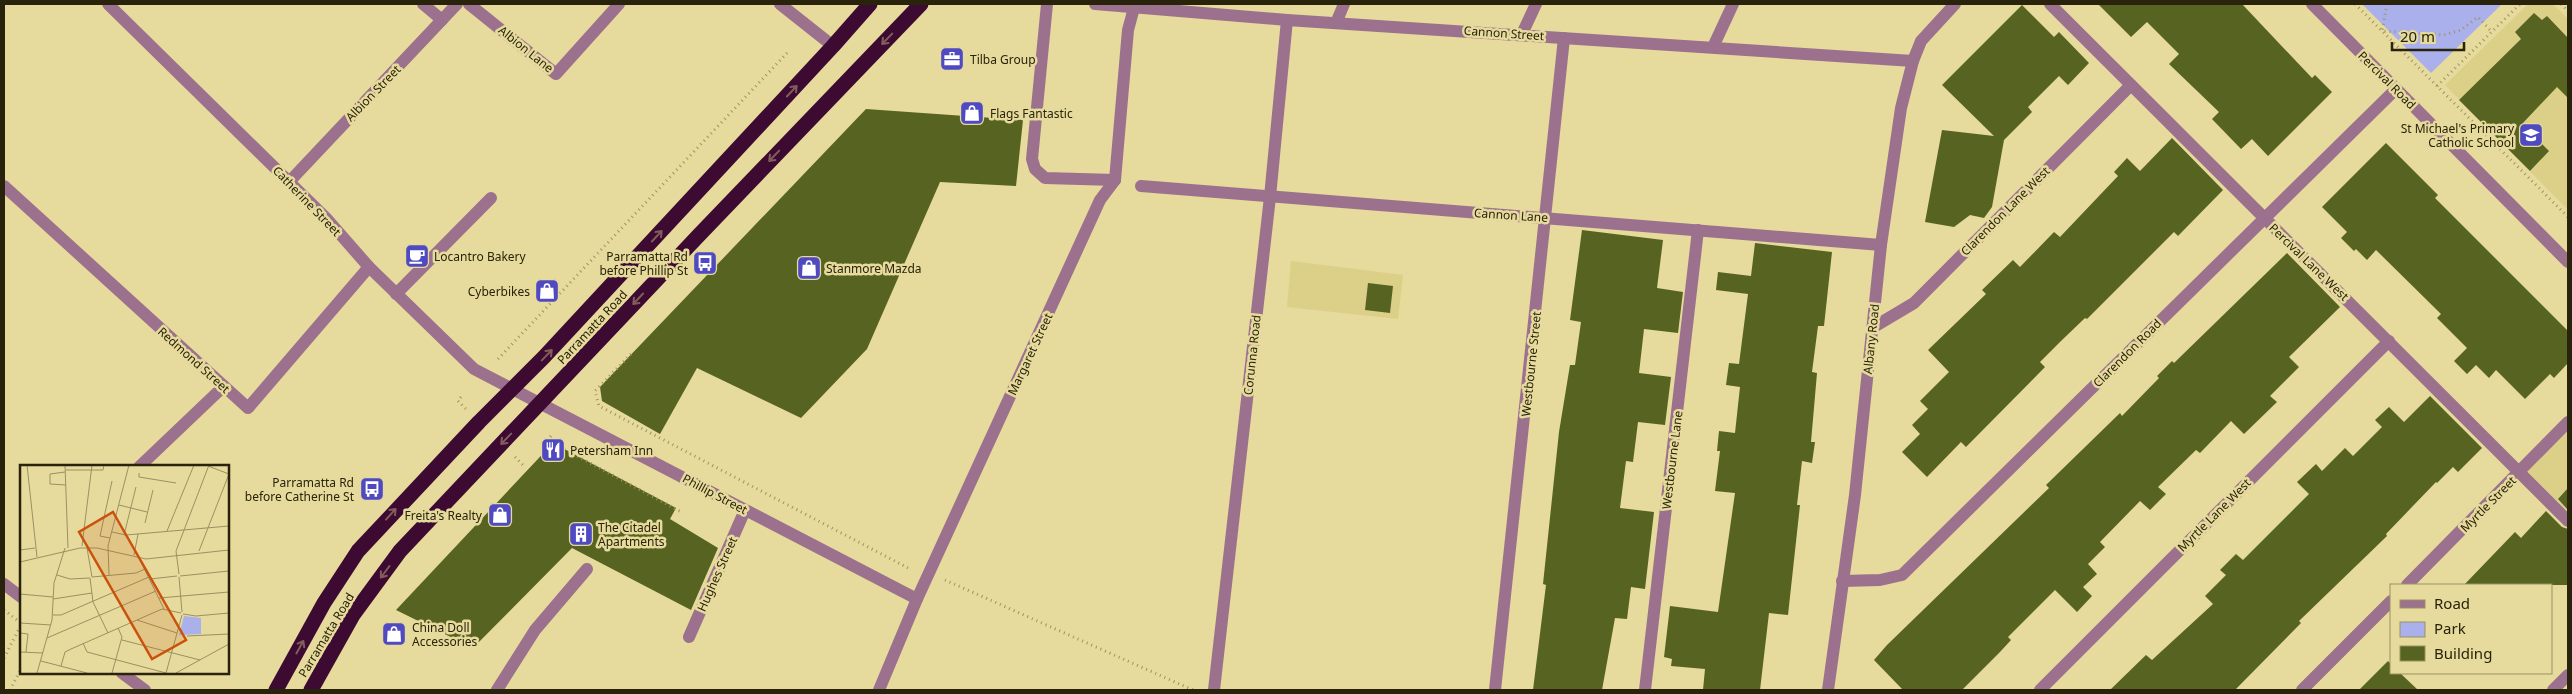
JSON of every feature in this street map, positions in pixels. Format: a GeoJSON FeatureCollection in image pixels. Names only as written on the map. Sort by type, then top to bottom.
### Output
{"type":"FeatureCollection","features":[{"type":"Feature","properties":{"kind":"highway","name":"Parramatta Road"},"geometry":{"type":"LineString","coordinates":[[276,690],[324,602],[358,551],[834,46],[870,4]]}},
{"type":"Feature","properties":{"kind":"highway","name":"Parramatta Road"},"geometry":{"type":"LineString","coordinates":[[311,690],[353,615],[400,551],[921,4]]}},
{"type":"Feature","properties":{"kind":"street","name":"Catherine Street"},"geometry":{"type":"LineString","coordinates":[[108,4],[288,182],[396,294],[474,369],[512,389]]}},
{"type":"Feature","properties":{"kind":"street"},"geometry":{"type":"LineString","coordinates":[[423,4],[442,20]]}},
{"type":"Feature","properties":{"kind":"street","name":"Albion Street"},"geometry":{"type":"LineString","coordinates":[[288,182],[456,4]]}},
{"type":"Feature","properties":{"kind":"street","name":"Albion Lane"},"geometry":{"type":"LineString","coordinates":[[469,4],[556,74],[619,4]]}},
{"type":"Feature","properties":{"kind":"street"},"geometry":{"type":"LineString","coordinates":[[780,4],[834,46]]}},
{"type":"Feature","properties":{"kind":"street"},"geometry":{"type":"LineString","coordinates":[[1047,4],[1032,159],[1035,169],[1044,178],[1115,180],[1128,30],[1134,5]]}},
{"type":"Feature","properties":{"kind":"street","name":"Cannon Street"},"geometry":{"type":"LineString","coordinates":[[1094,4],[1134,5],[1287,20],[1913,61]]}},
{"type":"Feature","properties":{"kind":"street"},"geometry":{"type":"LineString","coordinates":[[1336,23],[1344,4]]}},
{"type":"Feature","properties":{"kind":"street"},"geometry":{"type":"LineString","coordinates":[[1522,34],[1536,4]]}},
{"type":"Feature","properties":{"kind":"street"},"geometry":{"type":"LineString","coordinates":[[1713,47],[1733,4]]}},
{"type":"Feature","properties":{"kind":"street","name":"Albany Road"},"geometry":{"type":"LineString","coordinates":[[1828,690],[1855,496],[1872,328],[1901,108],[1913,61],[1921,41],[1955,4]]}},
{"type":"Feature","properties":{"kind":"street","name":"Percival Lane West"},"geometry":{"type":"LineString","coordinates":[[2050,4],[2389,340],[2568,521]]}},
{"type":"Feature","properties":{"kind":"street","name":"Percival Road"},"geometry":{"type":"LineString","coordinates":[[2312,4],[2568,262]]}},
{"type":"Feature","properties":{"kind":"street","name":"Corunna Road"},"geometry":{"type":"LineString","coordinates":[[1214,690],[1270,197],[1287,20]]}},
{"type":"Feature","properties":{"kind":"street","name":"Westbourne Street"},"geometry":{"type":"LineString","coordinates":[[1495,690],[1547,218],[1564,38]]}},
{"type":"Feature","properties":{"kind":"street","name":"Clarendon Lane West"},"geometry":{"type":"LineString","coordinates":[[1872,328],[1914,303],[2131,85]]}},
{"type":"Feature","properties":{"kind":"street","name":"Clarendon Road"},"geometry":{"type":"LineString","coordinates":[[1842,581],[1880,580],[1902,575],[2264,217],[2396,90]]}},
{"type":"Feature","properties":{"kind":"street","name":"Margaret Street"},"geometry":{"type":"LineString","coordinates":[[879,690],[917,599],[1100,200],[1115,180]]}},
{"type":"Feature","properties":{"kind":"street","name":"Redmond Street"},"geometry":{"type":"LineString","coordinates":[[4,186],[248,408],[369,267]]}},
{"type":"Feature","properties":{"kind":"street","name":"Cannon Lane"},"geometry":{"type":"LineString","coordinates":[[1141,186],[1882,245]]}},
{"type":"Feature","properties":{"kind":"street"},"geometry":{"type":"LineString","coordinates":[[396,294],[491,198]]}},
{"type":"Feature","properties":{"kind":"street","name":"Westbourne Lane"},"geometry":{"type":"LineString","coordinates":[[1645,690],[1698,230]]}},
{"type":"Feature","properties":{"kind":"street","name":"Myrtle Lane West"},"geometry":{"type":"LineString","coordinates":[[2040,690],[2389,340]]}},
{"type":"Feature","properties":{"kind":"street"},"geometry":{"type":"LineString","coordinates":[[140,465],[223,386]]}},
{"type":"Feature","properties":{"kind":"street","name":"Phillip Street"},"geometry":{"type":"LineString","coordinates":[[512,389],[917,599]]}},
{"type":"Feature","properties":{"kind":"street","name":"Myrtle Street"},"geometry":{"type":"LineString","coordinates":[[2408,584],[2568,422]]}},
{"type":"Feature","properties":{"kind":"street","name":"Hughes Street"},"geometry":{"type":"LineString","coordinates":[[689,637],[746,510]]}},
{"type":"Feature","properties":{"kind":"street"},"geometry":{"type":"LineString","coordinates":[[497,690],[535,630],[587,569]]}},
{"type":"Feature","properties":{"kind":"street"},"geometry":{"type":"LineString","coordinates":[[4,584],[20,596]]}},
{"type":"Feature","properties":{"kind":"street"},"geometry":{"type":"LineString","coordinates":[[2302,690],[2390,602]]}},
{"type":"Feature","properties":{"kind":"street"},"geometry":{"type":"LineString","coordinates":[[123,674],[145,690]]}},
{"type":"Feature","properties":{"kind":"street"},"geometry":{"type":"LineString","coordinates":[[2553,690],[2568,675]]}},
{"type":"Feature","properties":{"kind":"path"},"geometry":{"type":"LineString","coordinates":[[2355,4],[2568,217]]}},
{"type":"Feature","properties":{"kind":"path"},"geometry":{"type":"LineString","coordinates":[[2382,31],[2387,4]]}},
{"type":"Feature","properties":{"kind":"path"},"geometry":{"type":"LineString","coordinates":[[2437,86],[2520,4]]}},
{"type":"Feature","properties":{"kind":"path"},"geometry":{"type":"LineString","coordinates":[[2561,4],[2568,10]]}},
{"type":"Feature","properties":{"kind":"path"},"geometry":{"type":"LineString","coordinates":[[2382,31],[2444,35],[2462,30],[2478,17],[2492,32]]}},
{"type":"Feature","properties":{"kind":"path"},"geometry":{"type":"LineString","coordinates":[[498,359],[518,342],[788,52]]}},
{"type":"Feature","properties":{"kind":"path"},"geometry":{"type":"LineString","coordinates":[[631,354],[595,391],[599,406],[908,568],[929,573],[1193,690]]}},
{"type":"Feature","properties":{"kind":"path"},"geometry":{"type":"LineString","coordinates":[[462,397],[458,401],[462,405]]}},
{"type":"Feature","properties":{"kind":"path"},"geometry":{"type":"LineString","coordinates":[[551,436],[547,440],[683,513]]}},
{"type":"Feature","properties":{"kind":"path"},"geometry":{"type":"LineString","coordinates":[[518,459],[524,465]]}},
{"type":"Feature","properties":{"kind":"path"},"geometry":{"type":"LineString","coordinates":[[4,610],[20,623]]}},
{"type":"Feature","properties":{"kind":"path"},"geometry":{"type":"LineString","coordinates":[[4,658],[20,626]]}},
{"type":"Feature","properties":{"kind":"path"},"geometry":{"type":"LineString","coordinates":[[10,690],[20,671]]}},
{"type":"Feature","properties":{"kind":"shaded area","name":"St Michael's Primary Catholic School"},"geometry":{"type":"Polygon","coordinates":[[[2528,4],[2553,4],[2568,19],[2568,210],[2445,85],[2528,4]]]}},
{"type":"Feature","properties":{"kind":"shaded area"},"geometry":{"type":"Polygon","coordinates":[[[1291,261],[1403,275],[1398,319],[1287,307],[1291,261]]]}},
{"type":"Feature","properties":{"kind":"shaded area"},"geometry":{"type":"Polygon","coordinates":[[[2568,422],[2568,521],[2519,472],[2568,422]]]}},
{"type":"Feature","properties":{"kind":"green space"},"geometry":{"type":"Polygon","coordinates":[[[2362,4],[2502,4],[2431,73],[2362,4]]]}},
{"type":"Feature","properties":{"kind":"building"},"geometry":{"type":"Polygon","coordinates":[[[2098,4],[2242,4],[2312,78],[2315,75],[2332,92],[2268,156],[2252,139],[2241,149],[2212,119],[2219,112],[2169,64],[2179,54],[2147,22],[2131,37],[2098,4]]]}},
{"type":"Feature","properties":{"kind":"building"},"geometry":{"type":"Polygon","coordinates":[[[2022,5],[2054,37],[2059,32],[2089,63],[2068,85],[2059,76],[2028,107],[2032,112],[2004,140],[1992,207],[1984,218],[1970,215],[1954,227],[1925,222],[1942,130],[1994,136],[1942,85],[2022,5]]]}},
{"type":"Feature","properties":{"kind":"building"},"geometry":{"type":"Polygon","coordinates":[[[2534,13],[2542,20],[2547,16],[2568,38],[2568,98],[2557,87],[2522,124],[2549,151],[2530,171],[2459,100],[2521,39],[2515,32],[2534,13]]]}},
{"type":"Feature","properties":{"kind":"building","name":"Stanmore Mazda"},"geometry":{"type":"Polygon","coordinates":[[[866,109],[1023,120],[1016,186],[940,182],[867,349],[801,418],[697,368],[660,434],[602,401],[600,387],[866,109]]]}},
{"type":"Feature","properties":{"kind":"building"},"geometry":{"type":"Polygon","coordinates":[[[2172,138],[2223,190],[2178,236],[2174,232],[2087,319],[2085,318],[2040,362],[2045,367],[1966,447],[1961,442],[1927,477],[1902,452],[1920,434],[1912,425],[1928,409],[1920,401],[1949,372],[1928,350],[1986,294],[1982,290],[2013,260],[2020,267],[2054,232],[2060,237],[2118,176],[2114,172],[2127,158],[2140,171],[2172,138]]]}},
{"type":"Feature","properties":{"kind":"building"},"geometry":{"type":"Polygon","coordinates":[[[2386,143],[2438,195],[2435,198],[2568,331],[2568,363],[2554,378],[2550,374],[2525,399],[2496,370],[2489,378],[2476,365],[2467,374],[2454,361],[2467,348],[2437,318],[2441,314],[2376,250],[2367,260],[2356,249],[2354,251],[2341,238],[2347,232],[2322,207],[2386,143]]]}},
{"type":"Feature","properties":{"kind":"building"},"geometry":{"type":"Polygon","coordinates":[[[1582,230],[1663,240],[1657,288],[1683,292],[1678,333],[1644,329],[1639,373],[1671,377],[1665,425],[1638,422],[1633,462],[1626,461],[1620,508],[1654,512],[1645,589],[1631,587],[1627,619],[1615,618],[1602,690],[1533,690],[1546,585],[1543,584],[1559,432],[1570,365],[1575,365],[1581,322],[1570,320],[1582,230]]]}},
{"type":"Feature","properties":{"kind":"building"},"geometry":{"type":"Polygon","coordinates":[[[1755,243],[1832,252],[1824,326],[1818,326],[1812,372],[1817,373],[1811,442],[1815,442],[1812,463],[1802,461],[1797,505],[1800,505],[1788,615],[1769,613],[1760,690],[1703,690],[1705,669],[1671,666],[1672,659],[1664,657],[1670,606],[1718,612],[1735,493],[1715,491],[1720,451],[1717,451],[1719,431],[1735,433],[1740,387],[1726,385],[1729,363],[1739,364],[1748,294],[1716,290],[1718,272],[1751,276],[1755,243]]]}},
{"type":"Feature","properties":{"kind":"building"},"geometry":{"type":"Polygon","coordinates":[[[2287,253],[2340,307],[2289,357],[2299,367],[2270,396],[2277,402],[2244,434],[2231,421],[2200,453],[2196,450],[2158,487],[2166,494],[2150,510],[2140,501],[2100,542],[2105,547],[2088,564],[2097,574],[2083,587],[2092,596],[2077,612],[2055,590],[2008,637],[2011,640],[1962,690],[1903,690],[1874,660],[1887,645],[2049,488],[2046,485],[2120,413],[2122,416],[2159,378],[2157,376],[2172,361],[2174,363],[2287,253]]]}},
{"type":"Feature","properties":{"kind":"building"},"geometry":{"type":"Polygon","coordinates":[[[1368,283],[1393,286],[1390,313],[1365,310],[1368,283]]]}},
{"type":"Feature","properties":{"kind":"building"},"geometry":{"type":"Polygon","coordinates":[[[2430,396],[2482,448],[2458,472],[2453,467],[2436,482],[2386,534],[2387,536],[2299,621],[2301,623],[2235,690],[2110,690],[2146,655],[2152,660],[2213,604],[2205,596],[2226,575],[2220,570],[2236,554],[2243,560],[2309,494],[2297,482],[2316,464],[2322,471],[2345,448],[2353,456],[2382,427],[2375,420],[2389,407],[2404,422],[2430,396]]]}},
{"type":"Feature","properties":{"kind":"building","name":"The Citadel Apartments"},"geometry":{"type":"Polygon","coordinates":[[[553,443],[676,508],[670,519],[718,548],[691,610],[572,548],[473,648],[396,610],[553,443]]]}},
{"type":"Feature","properties":{"kind":"building"},"geometry":{"type":"Polygon","coordinates":[[[2568,488],[2568,510],[2558,499],[2568,488]]]}},
{"type":"Feature","properties":{"kind":"building"},"geometry":{"type":"Polygon","coordinates":[[[2546,511],[2562,527],[2568,529],[2568,585],[2465,584],[2515,532],[2521,538],[2546,511]]]}},
{"type":"Feature","properties":{"kind":"building"},"geometry":{"type":"Polygon","coordinates":[[[2388,661],[2390,663],[2390,674],[2401,674],[2418,690],[2359,690],[2388,661]]]}},
{"type":"Feature","properties":{"kind":"place","name":"Tilba Group"},"geometry":{"type":"Point","coordinates":[952,59]}},
{"type":"Feature","properties":{"kind":"place","name":"Flags Fantastic"},"geometry":{"type":"Point","coordinates":[972,113]}},
{"type":"Feature","properties":{"kind":"place","name":"St Michael's Primary Catholic School"},"geometry":{"type":"Point","coordinates":[2531,135]}},
{"type":"Feature","properties":{"kind":"place","name":"Locantro Bakery"},"geometry":{"type":"Point","coordinates":[417,256]}},
{"type":"Feature","properties":{"kind":"place","name":"Parramatta Rd before Phillip St"},"geometry":{"type":"Point","coordinates":[705,263]}},
{"type":"Feature","properties":{"kind":"place","name":"Stanmore Mazda"},"geometry":{"type":"Point","coordinates":[809,268]}},
{"type":"Feature","properties":{"kind":"place","name":"Cyberbikes"},"geometry":{"type":"Point","coordinates":[547,291]}},
{"type":"Feature","properties":{"kind":"place","name":"Petersham Inn"},"geometry":{"type":"Point","coordinates":[553,450]}},
{"type":"Feature","properties":{"kind":"place","name":"Parramatta Rd before Catherine St"},"geometry":{"type":"Point","coordinates":[372,489]}},
{"type":"Feature","properties":{"kind":"place","name":"Freita's Realty"},"geometry":{"type":"Point","coordinates":[500,515]}},
{"type":"Feature","properties":{"kind":"place","name":"The Citadel Apartments"},"geometry":{"type":"Point","coordinates":[581,534]}},
{"type":"Feature","properties":{"kind":"place","name":"China Doll Accessories"},"geometry":{"type":"Point","coordinates":[394,634]}}]}
